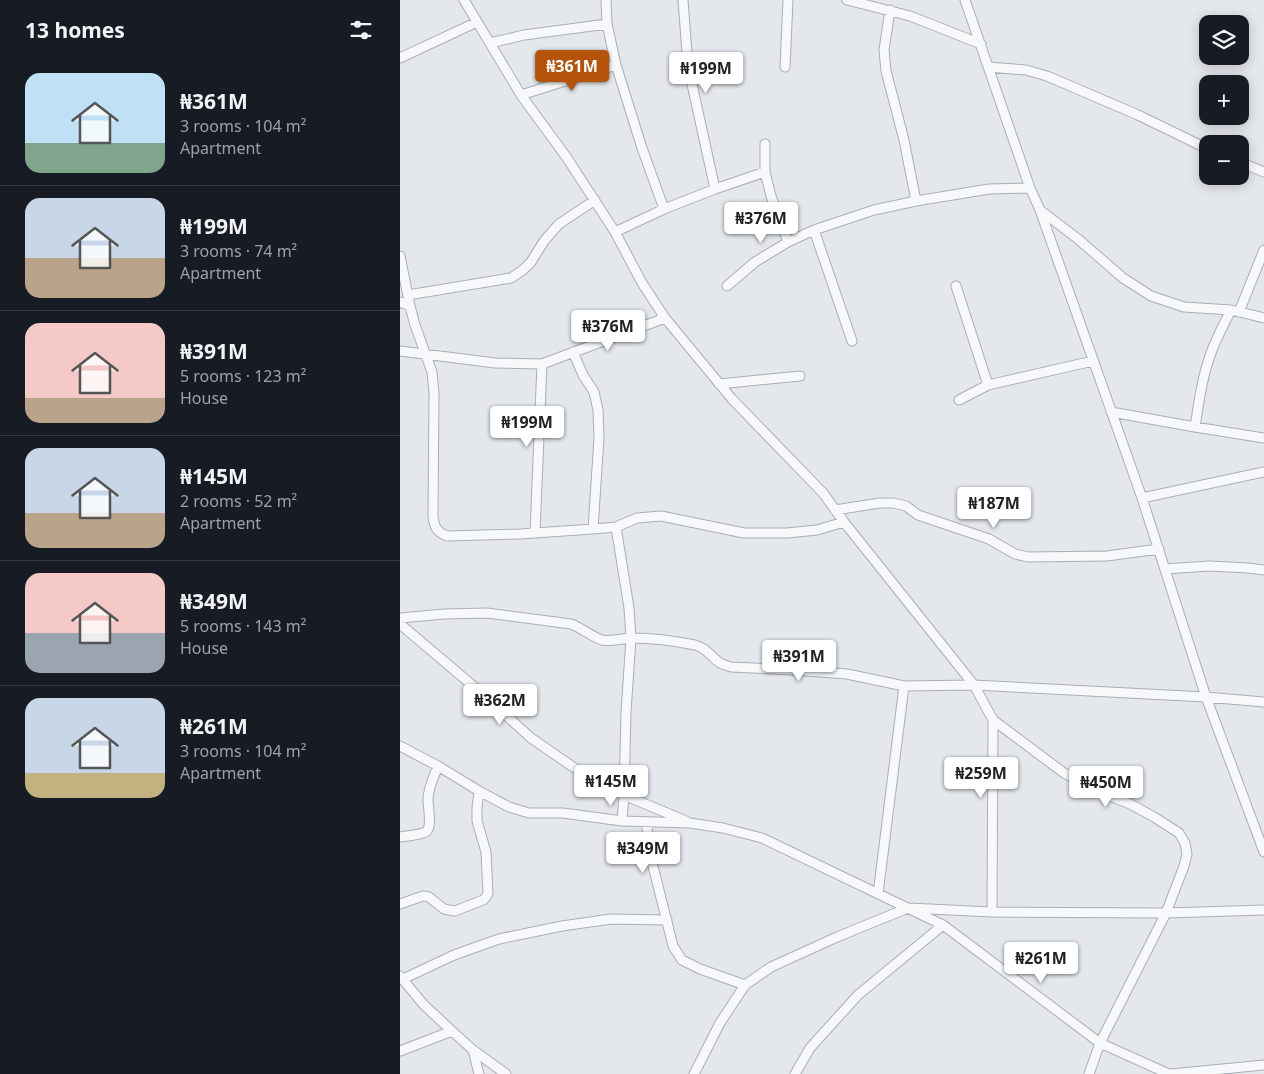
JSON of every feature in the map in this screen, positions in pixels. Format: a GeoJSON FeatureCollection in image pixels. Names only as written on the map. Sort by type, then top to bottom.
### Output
{"type":"FeatureCollection","features":[{"type":"Feature","properties":{"kind":"street"},"geometry":{"type":"LineString","coordinates":[[464,0],[520,95],[567,158],[595,200],[615,232],[642,283],[666,318],[732,399],[823,493],[844,522],[974,684],[993,720],[1064,774],[1097,791],[1146,812],[1179,833],[1185,843],[1187,854],[1184,866],[1166,913],[1100,1043],[1089,1074]]}},
{"type":"Feature","properties":{"kind":"street"},"geometry":{"type":"LineString","coordinates":[[606,0],[607,24],[616,66],[639,140],[664,209]]}},
{"type":"Feature","properties":{"kind":"street"},"geometry":{"type":"LineString","coordinates":[[683,0],[688,66],[714,189]]}},
{"type":"Feature","properties":{"kind":"street"},"geometry":{"type":"LineString","coordinates":[[785,68],[788,0]]}},
{"type":"Feature","properties":{"kind":"street"},"geometry":{"type":"LineString","coordinates":[[848,0],[910,16],[981,44]]}},
{"type":"Feature","properties":{"kind":"street"},"geometry":{"type":"LineString","coordinates":[[965,0],[1030,188],[1040,210],[1142,498],[1206,697],[1264,852]]}},
{"type":"Feature","properties":{"kind":"street"},"geometry":{"type":"LineString","coordinates":[[890,10],[884,50],[886,71],[904,140],[916,201]]}},
{"type":"Feature","properties":{"kind":"street"},"geometry":{"type":"LineString","coordinates":[[400,58],[477,22]]}},
{"type":"Feature","properties":{"kind":"street"},"geometry":{"type":"LineString","coordinates":[[490,43],[524,35],[607,24]]}},
{"type":"Feature","properties":{"kind":"street"},"geometry":{"type":"LineString","coordinates":[[520,95],[616,66]]}},
{"type":"Feature","properties":{"kind":"street"},"geometry":{"type":"LineString","coordinates":[[988,67],[1026,70],[1047,76],[1138,115],[1199,145]]}},
{"type":"Feature","properties":{"kind":"street"},"geometry":{"type":"LineString","coordinates":[[765,144],[765,172],[771,196],[788,242]]}},
{"type":"Feature","properties":{"kind":"street"},"geometry":{"type":"LineString","coordinates":[[1249,166],[1264,172]]}},
{"type":"Feature","properties":{"kind":"street"},"geometry":{"type":"LineString","coordinates":[[615,232],[664,209],[714,189],[765,172]]}},
{"type":"Feature","properties":{"kind":"street"},"geometry":{"type":"LineString","coordinates":[[727,286],[755,262],[788,242],[814,230],[874,210],[989,189],[1030,188]]}},
{"type":"Feature","properties":{"kind":"street"},"geometry":{"type":"LineString","coordinates":[[408,295],[510,278],[523,270],[531,262],[544,241],[559,224],[595,200]]}},
{"type":"Feature","properties":{"kind":"street"},"geometry":{"type":"LineString","coordinates":[[1040,210],[1078,239],[1123,278],[1150,296],[1184,307],[1235,311],[1264,318]]}},
{"type":"Feature","properties":{"kind":"street"},"geometry":{"type":"LineString","coordinates":[[814,230],[852,340]]}},
{"type":"Feature","properties":{"kind":"street"},"geometry":{"type":"LineString","coordinates":[[1195,427],[1201,387],[1211,352],[1235,311],[1264,250]]}},
{"type":"Feature","properties":{"kind":"street"},"geometry":{"type":"LineString","coordinates":[[400,256],[410,306],[432,372],[434,393],[433,516],[434,526],[438,532],[447,536],[593,529],[616,526],[636,518],[661,516],[744,533],[787,533],[817,530],[844,522]]}},
{"type":"Feature","properties":{"kind":"street"},"geometry":{"type":"LineString","coordinates":[[956,286],[988,385]]}},
{"type":"Feature","properties":{"kind":"street"},"geometry":{"type":"LineString","coordinates":[[400,302],[410,306]]}},
{"type":"Feature","properties":{"kind":"street"},"geometry":{"type":"LineString","coordinates":[[400,351],[494,363],[542,364],[666,318]]}},
{"type":"Feature","properties":{"kind":"street"},"geometry":{"type":"LineString","coordinates":[[573,352],[594,392],[598,410],[599,438],[593,529]]}},
{"type":"Feature","properties":{"kind":"street"},"geometry":{"type":"LineString","coordinates":[[959,400],[988,385],[1093,361]]}},
{"type":"Feature","properties":{"kind":"street"},"geometry":{"type":"LineString","coordinates":[[536,533],[542,364]]}},
{"type":"Feature","properties":{"kind":"street"},"geometry":{"type":"LineString","coordinates":[[719,384],[800,376]]}},
{"type":"Feature","properties":{"kind":"street"},"geometry":{"type":"LineString","coordinates":[[1111,412],[1264,438]]}},
{"type":"Feature","properties":{"kind":"street"},"geometry":{"type":"LineString","coordinates":[[1142,498],[1264,472]]}},
{"type":"Feature","properties":{"kind":"street"},"geometry":{"type":"LineString","coordinates":[[835,510],[893,502],[906,506],[918,514],[989,539],[1015,554],[1028,557],[1107,556],[1159,549]]}},
{"type":"Feature","properties":{"kind":"street"},"geometry":{"type":"LineString","coordinates":[[616,526],[629,608],[631,638],[622,821]]}},
{"type":"Feature","properties":{"kind":"street"},"geometry":{"type":"LineString","coordinates":[[1165,569],[1209,566],[1264,570]]}},
{"type":"Feature","properties":{"kind":"street"},"geometry":{"type":"LineString","coordinates":[[400,618],[486,613],[571,624],[602,640],[631,638],[669,640],[698,646],[722,664],[731,667],[847,674],[904,686],[974,684],[1264,702]]}},
{"type":"Feature","properties":{"kind":"street"},"geometry":{"type":"LineString","coordinates":[[400,624],[486,696],[531,738],[573,767],[624,795],[690,823]]}},
{"type":"Feature","properties":{"kind":"street"},"geometry":{"type":"LineString","coordinates":[[878,894],[904,686]]}},
{"type":"Feature","properties":{"kind":"street"},"geometry":{"type":"LineString","coordinates":[[992,912],[993,720]]}},
{"type":"Feature","properties":{"kind":"street"},"geometry":{"type":"LineString","coordinates":[[400,746],[438,766],[478,791],[509,807],[529,813],[563,813],[622,821],[690,823],[723,828],[762,838],[942,925],[1100,1043],[1170,1074],[1264,1065]]}},
{"type":"Feature","properties":{"kind":"street"},"geometry":{"type":"LineString","coordinates":[[400,837],[427,830],[429,824],[428,798],[438,766]]}},
{"type":"Feature","properties":{"kind":"street"},"geometry":{"type":"LineString","coordinates":[[400,904],[422,896],[429,897],[444,909],[456,911],[486,897],[488,893],[486,852],[477,821],[478,791]]}},
{"type":"Feature","properties":{"kind":"street"},"geometry":{"type":"LineString","coordinates":[[646,822],[653,866],[673,946],[682,960],[700,969],[745,985]]}},
{"type":"Feature","properties":{"kind":"street"},"geometry":{"type":"LineString","coordinates":[[694,1074],[720,1023],[745,985],[771,967],[908,908],[992,912],[1166,913],[1264,910]]}},
{"type":"Feature","properties":{"kind":"street"},"geometry":{"type":"LineString","coordinates":[[506,1074],[473,1050],[452,1031],[424,1005],[401,977],[499,939],[562,926],[611,919],[667,920]]}},
{"type":"Feature","properties":{"kind":"street"},"geometry":{"type":"LineString","coordinates":[[795,1074],[810,1048],[858,995],[942,925]]}},
{"type":"Feature","properties":{"kind":"street"},"geometry":{"type":"LineString","coordinates":[[400,1051],[452,1031]]}},
{"type":"Feature","properties":{"kind":"street"},"geometry":{"type":"LineString","coordinates":[[473,1050],[479,1074]]}}]}
